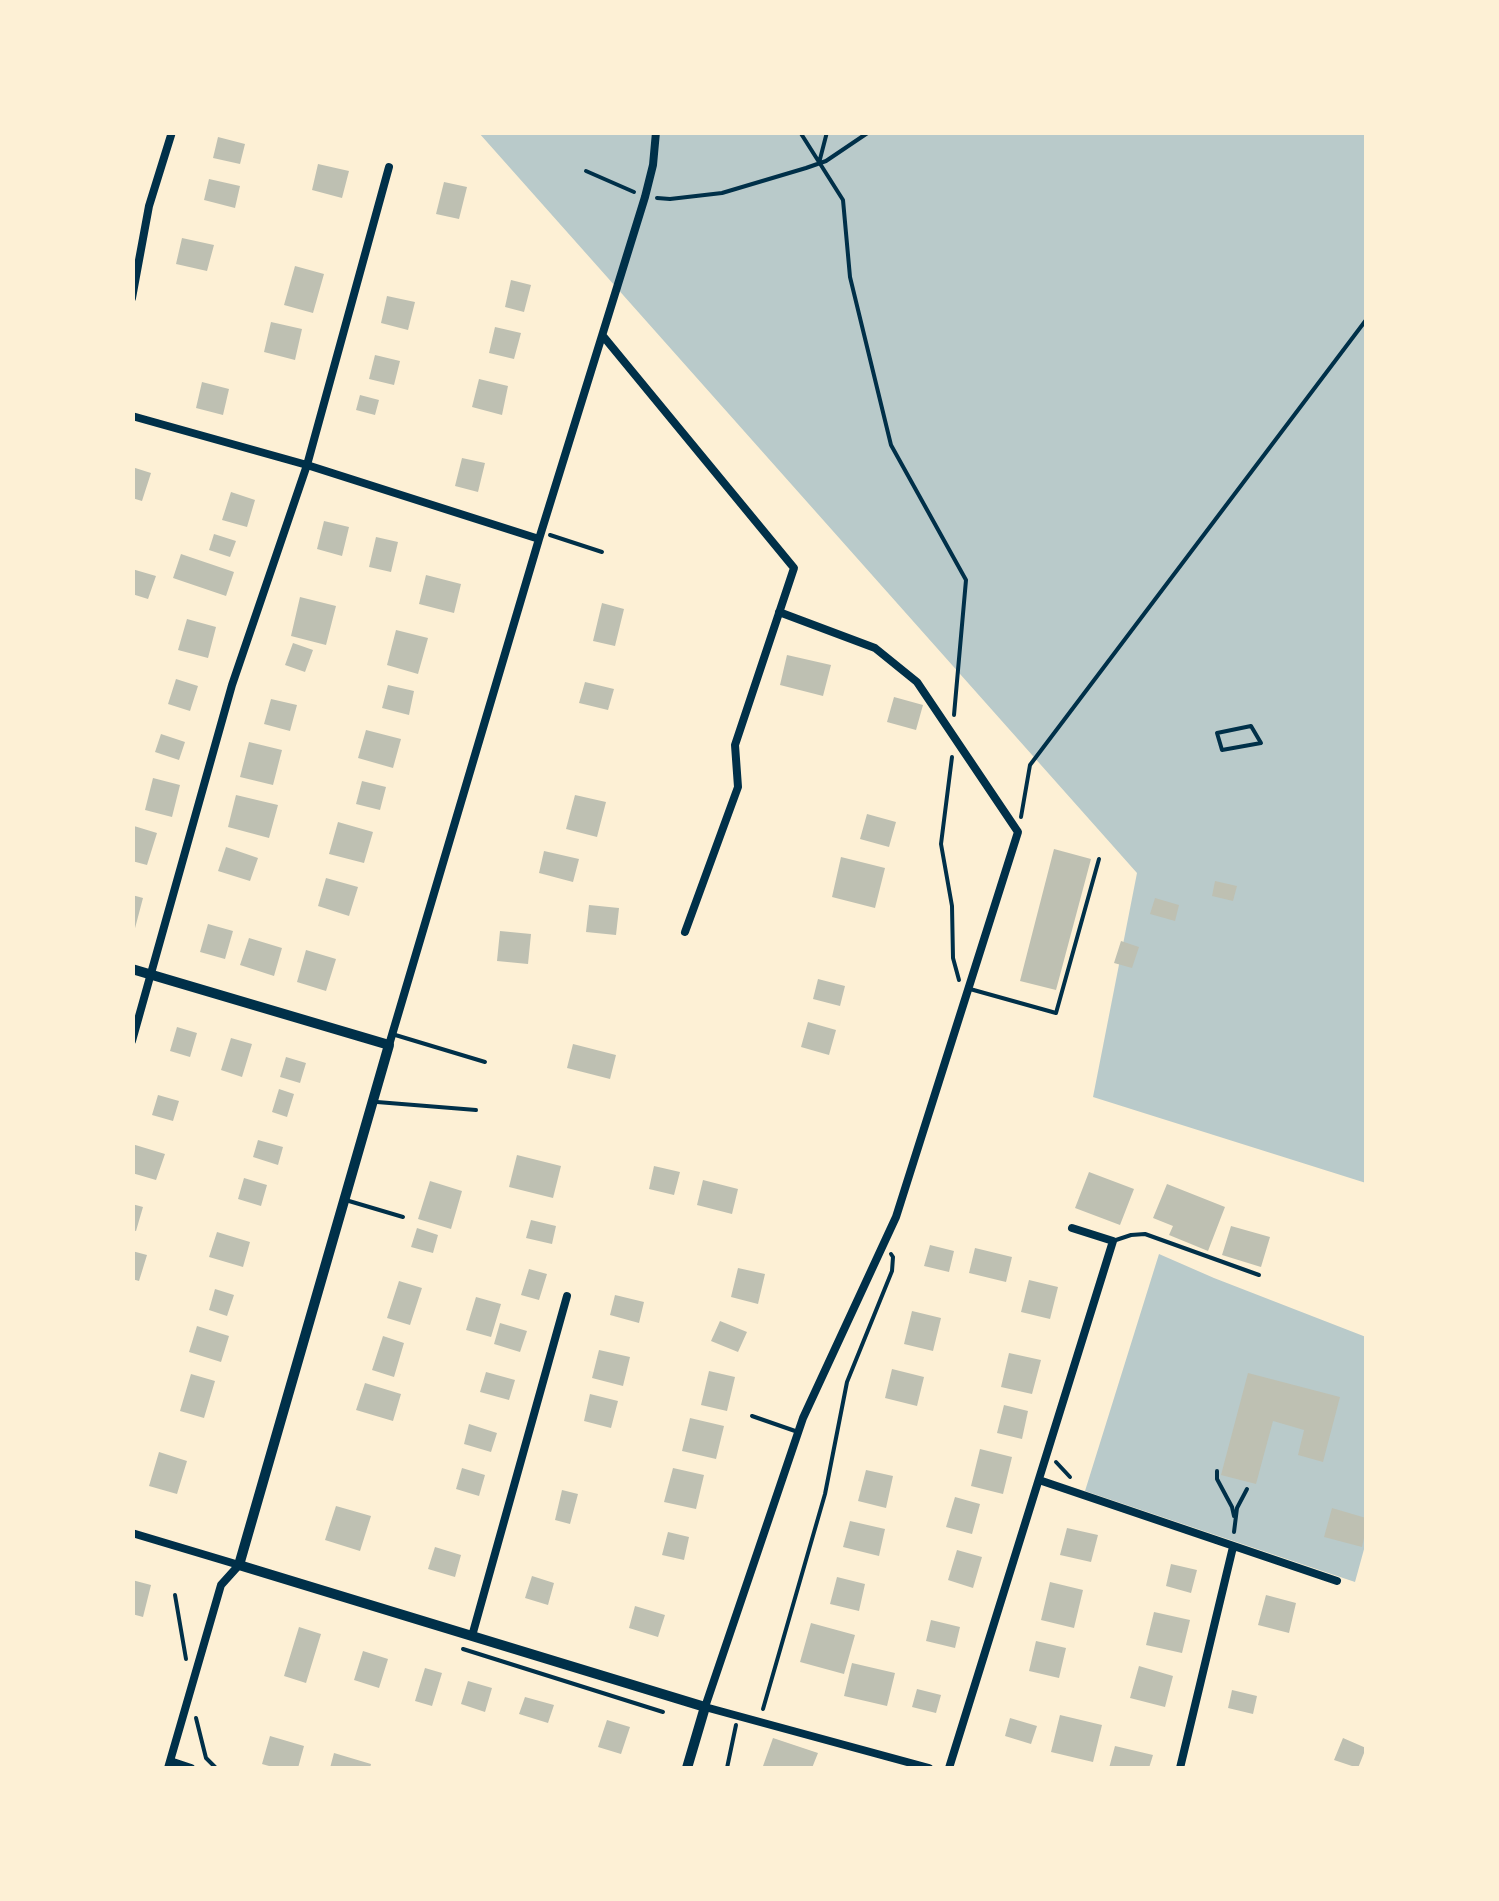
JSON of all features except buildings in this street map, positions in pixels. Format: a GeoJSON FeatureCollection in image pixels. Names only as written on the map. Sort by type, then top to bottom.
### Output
{"type":"FeatureCollection","features":[{"type":"Feature","properties":{"kind":"street"},"geometry":{"type":"LineString","coordinates":[[132,298],[148,206],[172,132]]}},
{"type":"Feature","properties":{"kind":"street"},"geometry":{"type":"LineString","coordinates":[[190,1768],[169,1764],[221,1585],[239,1566],[540,535],[646,197],[656,132]]}},
{"type":"Feature","properties":{"kind":"street"},"geometry":{"type":"LineString","coordinates":[[132,1041],[232,685],[307,465],[389,167]]}},
{"type":"Feature","properties":{"kind":"street"},"geometry":{"type":"LineString","coordinates":[[604,336],[794,568],[735,745],[738,786],[685,932]]}},
{"type":"Feature","properties":{"kind":"street"},"geometry":{"type":"LineString","coordinates":[[132,416],[540,535]]}},
{"type":"Feature","properties":{"kind":"street"},"geometry":{"type":"LineString","coordinates":[[687,1768],[798,1432],[896,1218],[1018,832],[918,682],[875,648],[780,612]]}},
{"type":"Feature","properties":{"kind":"street"},"geometry":{"type":"LineString","coordinates":[[132,968],[390,1040]]}},
{"type":"Feature","properties":{"kind":"street"},"geometry":{"type":"LineString","coordinates":[[950,1768],[1113,1241],[1072,1228]]}},
{"type":"Feature","properties":{"kind":"street"},"geometry":{"type":"LineString","coordinates":[[472,1636],[567,1296]]}},
{"type":"Feature","properties":{"kind":"street"},"geometry":{"type":"LineString","coordinates":[[1039,1480],[1336,1581]]}},
{"type":"Feature","properties":{"kind":"street"},"geometry":{"type":"LineString","coordinates":[[132,1533],[705,1707],[929,1768]]}},
{"type":"Feature","properties":{"kind":"street"},"geometry":{"type":"LineString","coordinates":[[1180,1768],[1233,1546]]}},
{"type":"Feature","properties":{"kind":"lane"},"geometry":{"type":"LineString","coordinates":[[970,989],[1056,1014],[1099,860]]}},
{"type":"Feature","properties":{"kind":"lane"},"geometry":{"type":"LineString","coordinates":[[390,1040],[485,1062]]}},
{"type":"Feature","properties":{"kind":"lane"},"geometry":{"type":"LineString","coordinates":[[372,1101],[476,1110]]}},
{"type":"Feature","properties":{"kind":"lane"},"geometry":{"type":"LineString","coordinates":[[344,1200],[402,1217]]}},
{"type":"Feature","properties":{"kind":"lane"},"geometry":{"type":"LineString","coordinates":[[1113,1241],[1145,1234],[1258,1275]]}},
{"type":"Feature","properties":{"kind":"lane"},"geometry":{"type":"LineString","coordinates":[[752,1416],[798,1432]]}},
{"type":"Feature","properties":{"kind":"path"},"geometry":{"type":"LineString","coordinates":[[800,132],[843,200],[850,277],[892,445],[966,580],[941,844],[952,906],[953,958],[959,981],[970,989]]}},
{"type":"Feature","properties":{"kind":"path"},"geometry":{"type":"LineString","coordinates":[[819,163],[827,132]]}},
{"type":"Feature","properties":{"kind":"path"},"geometry":{"type":"LineString","coordinates":[[586,171],[646,197],[670,199],[722,193],[819,163],[869,132]]}},
{"type":"Feature","properties":{"kind":"path"},"geometry":{"type":"LineString","coordinates":[[1018,832],[1030,765],[1366,320]]}},
{"type":"Feature","properties":{"kind":"path"},"geometry":{"type":"LineString","coordinates":[[540,535],[602,552]]}},
{"type":"Feature","properties":{"kind":"path"},"geometry":{"type":"LineString","coordinates":[[1251,726],[1261,743],[1222,750],[1217,733],[1251,726]]}},
{"type":"Feature","properties":{"kind":"path"},"geometry":{"type":"LineString","coordinates":[[760,1722],[825,1494],[847,1382],[892,1271],[893,1256],[883,1245]]}},
{"type":"Feature","properties":{"kind":"path"},"geometry":{"type":"LineString","coordinates":[[1048,1452],[1086,1496]]}},
{"type":"Feature","properties":{"kind":"path"},"geometry":{"type":"LineString","coordinates":[[1217,1471],[1236,1521]]}},
{"type":"Feature","properties":{"kind":"path"},"geometry":{"type":"LineString","coordinates":[[1233,1546],[1238,1508],[1246,1489]]}},
{"type":"Feature","properties":{"kind":"path"},"geometry":{"type":"LineString","coordinates":[[727,1768],[738,1716]]}},
{"type":"Feature","properties":{"kind":"shaded area"},"geometry":{"type":"Polygon","coordinates":[[[479,133],[1366,133],[1366,1183],[1093,1097],[1137,873],[479,133]]]}},
{"type":"Feature","properties":{"kind":"shaded area"},"geometry":{"type":"Polygon","coordinates":[[[1159,1254],[1366,1337],[1366,1542],[1355,1582],[1085,1491],[1159,1254]]]}}]}
